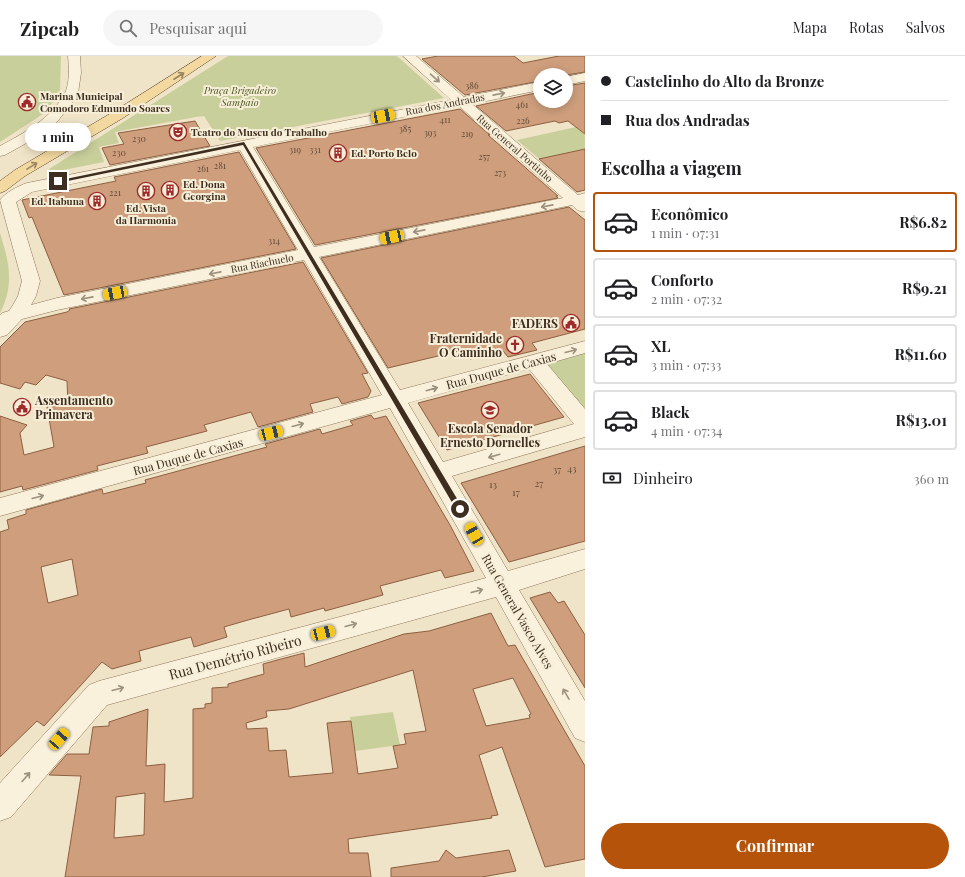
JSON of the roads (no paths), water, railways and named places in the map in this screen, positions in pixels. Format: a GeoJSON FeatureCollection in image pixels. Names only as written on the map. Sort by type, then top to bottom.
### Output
{"type":"FeatureCollection","features":[{"type":"Feature","properties":{"kind":"main road"},"geometry":{"type":"LineString","coordinates":[[128,94],[190,56]]}},
{"type":"Feature","properties":{"kind":"main road"},"geometry":{"type":"LineString","coordinates":[[0,188],[20,173],[118,115],[210,56]]}},
{"type":"Feature","properties":{"kind":"street"},"geometry":{"type":"LineString","coordinates":[[0,152],[34,133],[52,119],[72,93],[76,73],[74,56]]}},
{"type":"Feature","properties":{"kind":"street","name":"Rua General Portinho"},"geometry":{"type":"LineString","coordinates":[[409,56],[460,101],[582,202]]}},
{"type":"Feature","properties":{"kind":"street"},"geometry":{"type":"LineString","coordinates":[[573,80],[585,77]]}},
{"type":"Feature","properties":{"kind":"street","name":"Rua dos Andradas"},"geometry":{"type":"LineString","coordinates":[[31,280],[8,200],[27,188],[533,87]]}},
{"type":"Feature","properties":{"kind":"street","name":"Rua General Vasco Alves"},"geometry":{"type":"LineString","coordinates":[[244,144],[438,472],[585,728]]}},
{"type":"Feature","properties":{"kind":"street","name":"Rua Riachuelo"},"geometry":{"type":"LineString","coordinates":[[8,317],[57,304],[308,254],[582,202]]}},
{"type":"Feature","properties":{"kind":"street"},"geometry":{"type":"LineString","coordinates":[[31,280],[49,300],[57,304]]}},
{"type":"Feature","properties":{"kind":"street"},"geometry":{"type":"LineString","coordinates":[[0,331],[8,317],[30,292],[31,280]]}},
{"type":"Feature","properties":{"kind":"street","name":"Rua Duque de Caxias"},"geometry":{"type":"LineString","coordinates":[[0,507],[585,347]]}},
{"type":"Feature","properties":{"kind":"street"},"geometry":{"type":"LineString","coordinates":[[533,361],[585,424]]}},
{"type":"Feature","properties":{"kind":"street"},"geometry":{"type":"LineString","coordinates":[[438,472],[585,429]]}},
{"type":"Feature","properties":{"kind":"street","name":"Rua Demétrio Ribeiro"},"geometry":{"type":"LineString","coordinates":[[0,806],[99,694],[503,584],[585,559]]}},
{"type":"Feature","properties":{"kind":"place","name":"Marina Municipal Comodoro Edmundo Soares"},"geometry":{"type":"Point","coordinates":[27,102]}},
{"type":"Feature","properties":{"kind":"place","name":"Teatro do Museu do Trabalho"},"geometry":{"type":"Point","coordinates":[178,132]}},
{"type":"Feature","properties":{"kind":"place","name":"Ed. Porto Belo"},"geometry":{"type":"Point","coordinates":[338,153]}},
{"type":"Feature","properties":{"kind":"place","name":"Ed. Dona Georgina"},"geometry":{"type":"Point","coordinates":[170,190]}},
{"type":"Feature","properties":{"kind":"place","name":"Ed. Vista da Harmonia"},"geometry":{"type":"Point","coordinates":[146,191]}},
{"type":"Feature","properties":{"kind":"place","name":"Ed. Itabuna"},"geometry":{"type":"Point","coordinates":[97,201]}},
{"type":"Feature","properties":{"kind":"place","name":"FADERS"},"geometry":{"type":"Point","coordinates":[571,323]}},
{"type":"Feature","properties":{"kind":"place","name":"Fraternidade O Caminho"},"geometry":{"type":"Point","coordinates":[515,345]}},
{"type":"Feature","properties":{"kind":"place","name":"Assentamento Primavera"},"geometry":{"type":"Point","coordinates":[22,407]}},
{"type":"Feature","properties":{"kind":"place","name":"Escola Senador Ernesto Dornelles"},"geometry":{"type":"Point","coordinates":[490,410]}},
{"type":"Feature","properties":{"kind":"park label","name":"Praça Brigadeiro Sampaio"},"geometry":{"type":"Point","coordinates":[240,96]}}]}
